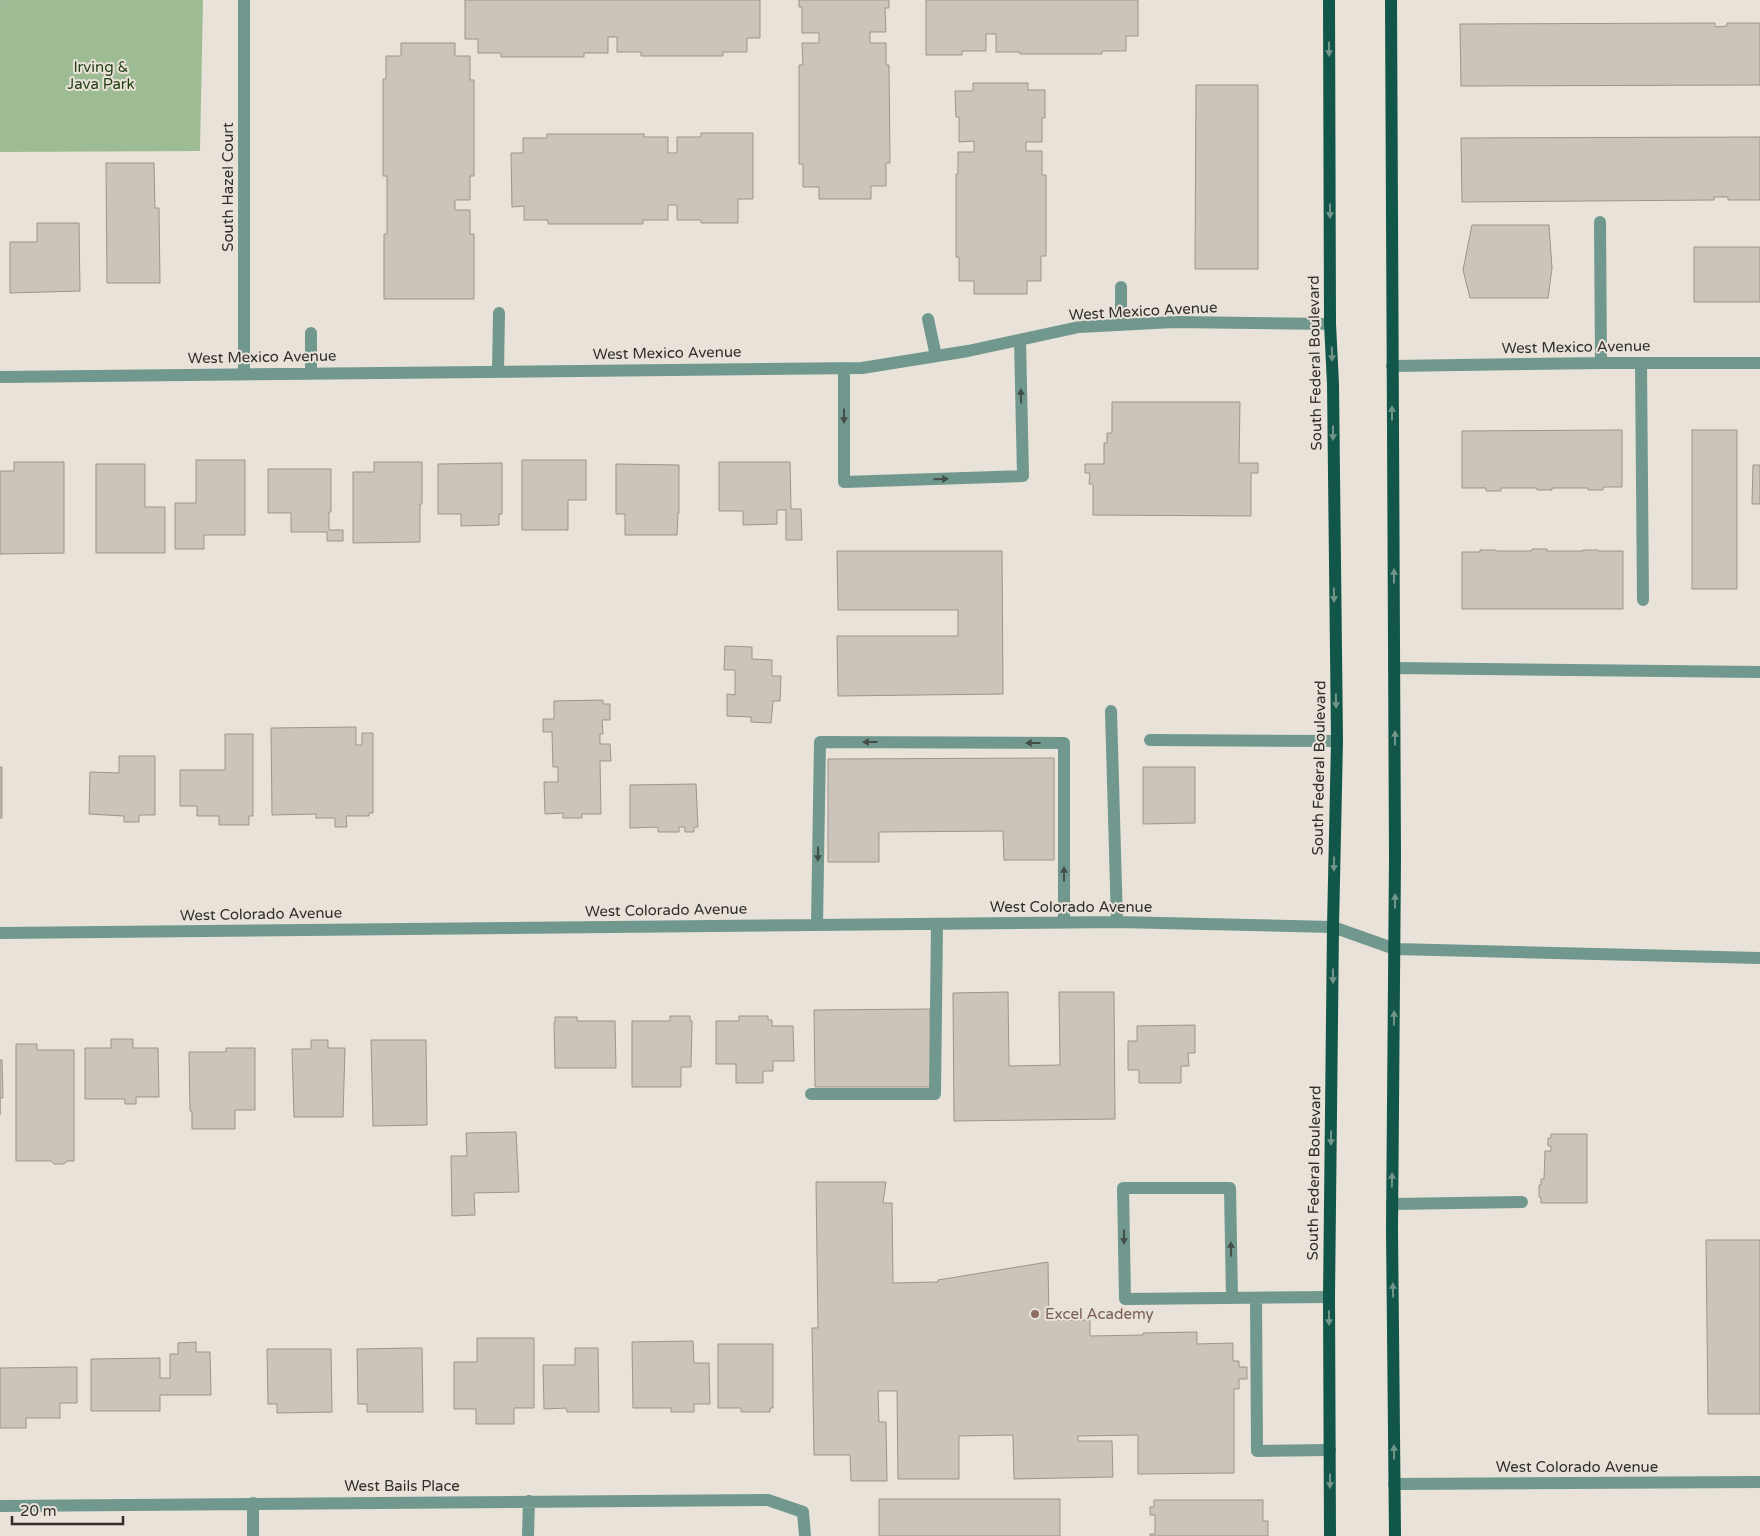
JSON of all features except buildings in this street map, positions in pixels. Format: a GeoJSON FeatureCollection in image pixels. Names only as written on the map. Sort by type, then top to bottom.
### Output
{"type":"FeatureCollection","features":[{"type":"Feature","properties":{"kind":"main road","name":"South Federal Boulevard"},"geometry":{"type":"LineString","coordinates":[[1329,0],[1330,324],[1333,384],[1336,741],[1329,1297],[1330,1536]]}},
{"type":"Feature","properties":{"kind":"main road"},"geometry":{"type":"LineString","coordinates":[[1391,0],[1395,949],[1392,1204],[1395,1536]]}},
{"type":"Feature","properties":{"kind":"street","name":"South Hazel Court"},"geometry":{"type":"LineString","coordinates":[[244,0],[244,374]]}},
{"type":"Feature","properties":{"kind":"street"},"geometry":{"type":"LineString","coordinates":[[1600,222],[1601,363]]}},
{"type":"Feature","properties":{"kind":"street"},"geometry":{"type":"LineString","coordinates":[[1121,287],[1121,325]]}},
{"type":"Feature","properties":{"kind":"street"},"geometry":{"type":"LineString","coordinates":[[498,313],[498,371]]}},
{"type":"Feature","properties":{"kind":"street"},"geometry":{"type":"LineString","coordinates":[[928,319],[936,356]]}},
{"type":"Feature","properties":{"kind":"street","name":"West Mexico Avenue"},"geometry":{"type":"LineString","coordinates":[[0,377],[862,368],[936,356],[1079,327],[1174,322],[1330,324]]}},
{"type":"Feature","properties":{"kind":"street"},"geometry":{"type":"LineString","coordinates":[[311,333],[311,373]]}},
{"type":"Feature","properties":{"kind":"street"},"geometry":{"type":"LineString","coordinates":[[844,368],[844,482],[1023,476],[1020,340]]}},
{"type":"Feature","properties":{"kind":"street"},"geometry":{"type":"LineString","coordinates":[[1641,363],[1643,600]]}},
{"type":"Feature","properties":{"kind":"street","name":"West Mexico Avenue"},"geometry":{"type":"LineString","coordinates":[[1392,366],[1760,363]]}},
{"type":"Feature","properties":{"kind":"street"},"geometry":{"type":"LineString","coordinates":[[1394,668],[1760,672]]}},
{"type":"Feature","properties":{"kind":"street"},"geometry":{"type":"LineString","coordinates":[[1111,711],[1117,922]]}},
{"type":"Feature","properties":{"kind":"street"},"geometry":{"type":"LineString","coordinates":[[1150,740],[1336,741]]}},
{"type":"Feature","properties":{"kind":"street"},"geometry":{"type":"LineString","coordinates":[[817,925],[820,742],[1064,743],[1064,923]]}},
{"type":"Feature","properties":{"kind":"street","name":"West Colorado Avenue"},"geometry":{"type":"LineString","coordinates":[[0,933],[1117,922],[1333,927],[1395,949],[1760,958]]}},
{"type":"Feature","properties":{"kind":"street"},"geometry":{"type":"LineString","coordinates":[[811,1094],[935,1094],[937,924]]}},
{"type":"Feature","properties":{"kind":"street"},"geometry":{"type":"LineString","coordinates":[[1232,1298],[1230,1188],[1123,1188],[1125,1299],[1256,1298],[1329,1297]]}},
{"type":"Feature","properties":{"kind":"street"},"geometry":{"type":"LineString","coordinates":[[1392,1204],[1522,1202]]}},
{"type":"Feature","properties":{"kind":"street"},"geometry":{"type":"LineString","coordinates":[[1256,1298],[1257,1451],[1330,1450]]}},
{"type":"Feature","properties":{"kind":"street","name":"West Colorado Avenue"},"geometry":{"type":"LineString","coordinates":[[1394,1484],[1760,1482]]}},
{"type":"Feature","properties":{"kind":"street","name":"West Bails Place"},"geometry":{"type":"LineString","coordinates":[[0,1506],[768,1500],[803,1512],[805,1536]]}},
{"type":"Feature","properties":{"kind":"street"},"geometry":{"type":"LineString","coordinates":[[528,1536],[529,1501]]}},
{"type":"Feature","properties":{"kind":"street"},"geometry":{"type":"LineString","coordinates":[[253,1503],[253,1536]]}},
{"type":"Feature","properties":{"kind":"green space","name":"Irving & Java Park"},"geometry":{"type":"Polygon","coordinates":[[[0,0],[203,0],[200,151],[0,152],[0,0]]]}},
{"type":"Feature","properties":{"kind":"place","name":"Excel Academy"},"geometry":{"type":"Point","coordinates":[1035,1314]}}]}
